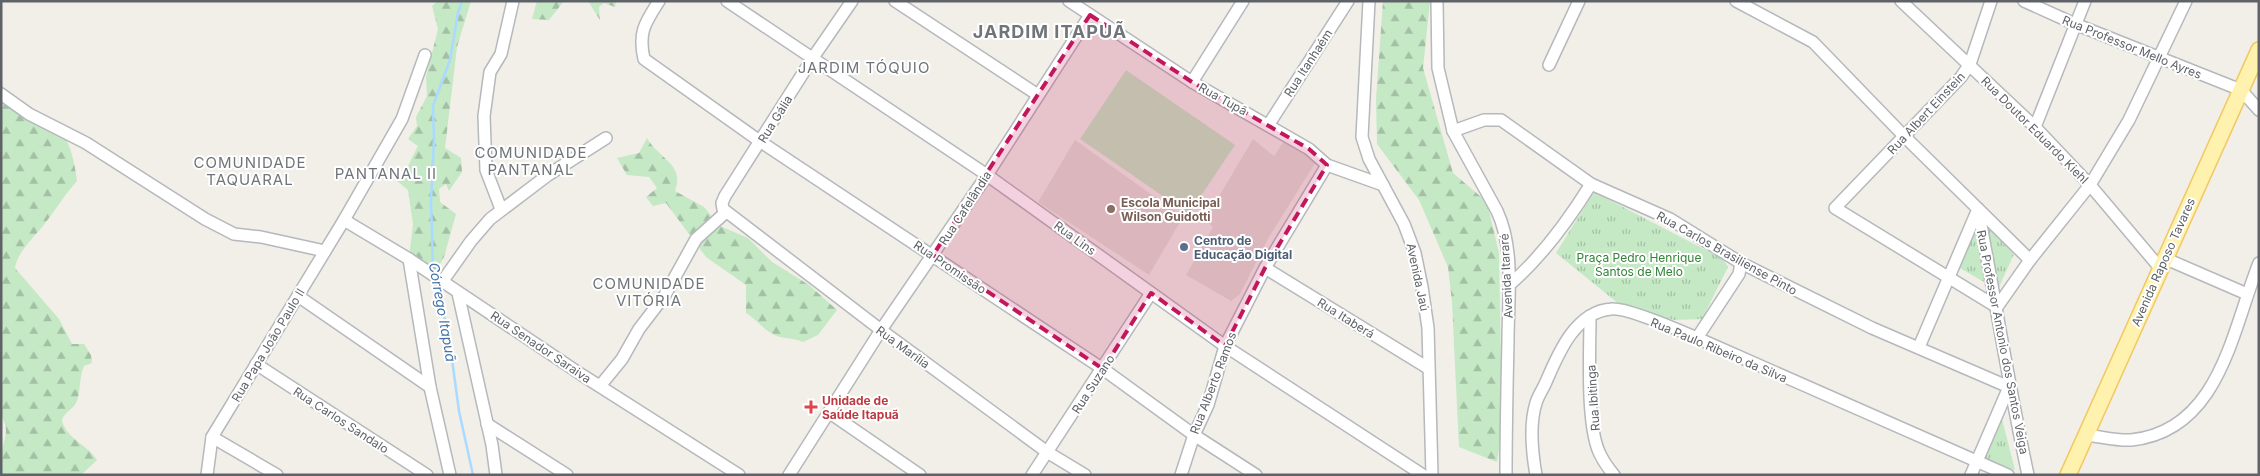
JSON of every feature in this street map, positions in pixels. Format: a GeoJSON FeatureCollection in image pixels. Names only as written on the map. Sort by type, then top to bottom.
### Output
{"type":"FeatureCollection","features":[{"type":"Feature","properties":{"kind":"main road","name":"Avenida Raposo Tavares"},"geometry":{"type":"LineString","coordinates":[[2068,475],[2259,50]]}},
{"type":"Feature","properties":{"kind":"street"},"geometry":{"type":"LineString","coordinates":[[502,209],[486,170],[484,116],[490,72],[501,54],[513,1]]}},
{"type":"Feature","properties":{"kind":"street","name":"Rua Promissão"},"geometry":{"type":"LineString","coordinates":[[659,1],[642,29],[641,40],[644,59],[761,142],[1103,369],[1194,435],[1256,475]]}},
{"type":"Feature","properties":{"kind":"street","name":"Rua Lins"},"geometry":{"type":"LineString","coordinates":[[726,1],[987,175],[1225,346],[1423,475]]}},
{"type":"Feature","properties":{"kind":"street","name":"Rua Gália"},"geometry":{"type":"LineString","coordinates":[[725,213],[722,203],[812,59],[852,1]]}},
{"type":"Feature","properties":{"kind":"street"},"geometry":{"type":"LineString","coordinates":[[895,1],[1038,95]]}},
{"type":"Feature","properties":{"kind":"street","name":"Rua Tupã"},"geometry":{"type":"LineString","coordinates":[[1069,1],[1192,82],[1269,124],[1309,149],[1328,165],[1383,186]]}},
{"type":"Feature","properties":{"kind":"street"},"geometry":{"type":"LineString","coordinates":[[1192,82],[1243,1]]}},
{"type":"Feature","properties":{"kind":"street","name":"Rua Itanhaém"},"geometry":{"type":"LineString","coordinates":[[1269,124],[1348,1]]}},
{"type":"Feature","properties":{"kind":"street","name":"Avenida Jaú"},"geometry":{"type":"LineString","coordinates":[[1369,1],[1363,147],[1383,186],[1398,209],[1415,253],[1428,328],[1432,475]]}},
{"type":"Feature","properties":{"kind":"street","name":"Avenida Itararé"},"geometry":{"type":"LineString","coordinates":[[1436,1],[1438,68],[1453,131],[1502,223],[1509,285],[1506,475]]}},
{"type":"Feature","properties":{"kind":"street"},"geometry":{"type":"LineString","coordinates":[[1549,65],[1579,1]]}},
{"type":"Feature","properties":{"kind":"street"},"geometry":{"type":"LineString","coordinates":[[1736,1],[1813,42],[1904,136],[2030,260]]}},
{"type":"Feature","properties":{"kind":"street","name":"Rua Doutor Eduardo Kiehl"},"geometry":{"type":"LineString","coordinates":[[1900,1],[1970,64],[2035,127],[2162,263]]}},
{"type":"Feature","properties":{"kind":"street","name":"Rua Albert Einstein"},"geometry":{"type":"LineString","coordinates":[[1948,277],[1835,208],[1970,64],[1991,1]]}},
{"type":"Feature","properties":{"kind":"street","name":"Rua Professor Mello Ayres"},"geometry":{"type":"LineString","coordinates":[[2024,1],[2075,24],[2241,90]]}},
{"type":"Feature","properties":{"kind":"street"},"geometry":{"type":"LineString","coordinates":[[2035,127],[2085,1]]}},
{"type":"Feature","properties":{"kind":"street"},"geometry":{"type":"LineString","coordinates":[[1948,277],[1997,307],[2030,260],[2090,185],[2129,120],[2186,1]]}},
{"type":"Feature","properties":{"kind":"street","name":"Rua Cafelândia"},"geometry":{"type":"LineString","coordinates":[[788,475],[830,414],[881,330],[987,175],[1090,15]]}},
{"type":"Feature","properties":{"kind":"street","name":"Rua Papa João Paulo II"},"geometry":{"type":"LineString","coordinates":[[207,475],[212,437],[344,220],[402,119],[425,55]]}},
{"type":"Feature","properties":{"kind":"street"},"geometry":{"type":"LineString","coordinates":[[2241,90],[2259,110]]}},
{"type":"Feature","properties":{"kind":"street"},"geometry":{"type":"LineString","coordinates":[[1,94],[29,114],[86,143],[205,219],[234,234],[261,237],[325,251]]}},
{"type":"Feature","properties":{"kind":"street","name":"Rua Carlos Brasiliense Pinto"},"geometry":{"type":"LineString","coordinates":[[1453,131],[1484,120],[1501,120],[1591,184],[1670,219],[1741,263],[1838,312],[2009,387]]}},
{"type":"Feature","properties":{"kind":"street"},"geometry":{"type":"LineString","coordinates":[[442,282],[471,241],[502,209],[548,175],[606,138]]}},
{"type":"Feature","properties":{"kind":"street","name":"Rua Alberto Ramos"},"geometry":{"type":"LineString","coordinates":[[1181,475],[1194,435],[1208,405],[1225,346],[1265,268],[1328,165]]}},
{"type":"Feature","properties":{"kind":"street"},"geometry":{"type":"LineString","coordinates":[[1509,285],[1533,265],[1576,209],[1591,184]]}},
{"type":"Feature","properties":{"kind":"street"},"geometry":{"type":"LineString","coordinates":[[1919,347],[1978,209]]}},
{"type":"Feature","properties":{"kind":"street","name":"Rua Professor Antonio dos Santos Veiga"},"geometry":{"type":"LineString","coordinates":[[1978,209],[1997,307],[2009,387],[2028,475]]}},
{"type":"Feature","properties":{"kind":"street"},"geometry":{"type":"LineString","coordinates":[[600,386],[622,359],[639,329],[666,295],[696,239],[725,213]]}},
{"type":"Feature","properties":{"kind":"street","name":"Rua Marília"},"geometry":{"type":"LineString","coordinates":[[725,213],[1047,452],[1085,475]]}},
{"type":"Feature","properties":{"kind":"street","name":"Rua Senador Saraiva"},"geometry":{"type":"LineString","coordinates":[[344,220],[409,259],[458,293],[738,475]]}},
{"type":"Feature","properties":{"kind":"street"},"geometry":{"type":"LineString","coordinates":[[409,259],[430,387],[450,475]]}},
{"type":"Feature","properties":{"kind":"street"},"geometry":{"type":"LineString","coordinates":[[1697,338],[1739,274],[1741,263]]}},
{"type":"Feature","properties":{"kind":"street"},"geometry":{"type":"LineString","coordinates":[[2162,263],[2247,294]]}},
{"type":"Feature","properties":{"kind":"street"},"geometry":{"type":"LineString","coordinates":[[2085,435],[2130,440],[2152,435],[2186,418],[2202,402],[2218,375],[2236,333],[2247,294],[2259,263]]}},
{"type":"Feature","properties":{"kind":"street","name":"Rua Itaberá"},"geometry":{"type":"LineString","coordinates":[[1265,268],[1428,368]]}},
{"type":"Feature","properties":{"kind":"street"},"geometry":{"type":"LineString","coordinates":[[458,293],[487,424],[496,475]]}},
{"type":"Feature","properties":{"kind":"street","name":"Rua Suzano"},"geometry":{"type":"LineString","coordinates":[[1032,475],[1152,293]]}},
{"type":"Feature","properties":{"kind":"street"},"geometry":{"type":"LineString","coordinates":[[298,296],[430,387]]}},
{"type":"Feature","properties":{"kind":"street","name":"Rua Paulo Ribeiro da Silva"},"geometry":{"type":"LineString","coordinates":[[1536,475],[1532,427],[1536,403],[1554,362],[1567,341],[1590,316],[1612,308],[1623,310],[1697,338],[2008,475]]}},
{"type":"Feature","properties":{"kind":"street","name":"Rua Ibitinga"},"geometry":{"type":"LineString","coordinates":[[1590,316],[1590,378],[1594,429],[1598,450],[1614,475]]}},
{"type":"Feature","properties":{"kind":"street","name":"Rua Carlos Sandalo"},"geometry":{"type":"LineString","coordinates":[[256,364],[427,475]]}},
{"type":"Feature","properties":{"kind":"street"},"geometry":{"type":"LineString","coordinates":[[1971,475],[2009,387]]}},
{"type":"Feature","properties":{"kind":"street"},"geometry":{"type":"LineString","coordinates":[[830,414],[920,475]]}},
{"type":"Feature","properties":{"kind":"street"},"geometry":{"type":"LineString","coordinates":[[487,424],[567,475]]}},
{"type":"Feature","properties":{"kind":"street"},"geometry":{"type":"LineString","coordinates":[[212,437],[277,475]]}},
{"type":"Feature","properties":{"kind":"highlighted area"},"geometry":{"type":"Polygon","coordinates":[[[1090,15],[1192,82],[1309,149],[1327,165],[1265,268],[1225,346],[1151,293],[1103,369],[933,255],[1090,15]]]}},
{"type":"Feature","properties":{"kind":"shaded area"},"geometry":{"type":"Polygon","coordinates":[[[1286,138],[1317,160],[1269,237],[1240,294],[1231,301],[1186,275],[1213,227],[1205,220],[1253,139],[1274,156],[1286,138]]]}},
{"type":"Feature","properties":{"kind":"shaded area","name":"Escola Municipal Wilson Guidotti"},"geometry":{"type":"Polygon","coordinates":[[[1075,140],[1183,217],[1149,275],[1038,202],[1075,140]]]}},
{"type":"Feature","properties":{"kind":"green space"},"geometry":{"type":"Polygon","coordinates":[[[438,1],[471,1],[457,47],[445,148],[461,158],[462,172],[449,191],[446,184],[439,189],[440,202],[456,214],[444,257],[433,276],[409,259],[413,224],[408,190],[397,181],[408,166],[418,146],[408,139],[417,126],[416,117],[427,96],[426,77],[438,29],[432,6],[438,1]]]}},
{"type":"Feature","properties":{"kind":"green space"},"geometry":{"type":"Polygon","coordinates":[[[537,1],[564,1],[549,20],[532,19],[537,1]]]}},
{"type":"Feature","properties":{"kind":"green space"},"geometry":{"type":"Polygon","coordinates":[[[588,1],[616,1],[615,7],[604,3],[599,7],[600,20],[588,1]]]}},
{"type":"Feature","properties":{"kind":"green space"},"geometry":{"type":"Polygon","coordinates":[[[1383,1],[1430,1],[1423,68],[1453,173],[1487,202],[1499,253],[1502,429],[1497,462],[1459,447],[1452,302],[1448,267],[1419,200],[1377,144],[1376,99],[1383,1]]]}},
{"type":"Feature","properties":{"kind":"green space"},"geometry":{"type":"Polygon","coordinates":[[[1126,70],[1235,145],[1189,214],[1080,139],[1126,70]]]}},
{"type":"Feature","properties":{"kind":"green space"},"geometry":{"type":"Polygon","coordinates":[[[1,84],[16,98],[54,122],[69,145],[74,163],[77,181],[23,249],[15,268],[59,319],[72,344],[84,344],[91,355],[92,363],[84,366],[82,370],[77,401],[62,420],[64,427],[72,437],[93,454],[97,460],[81,475],[1,475],[1,457],[6,426],[1,416],[1,84]]]}},
{"type":"Feature","properties":{"kind":"green space"},"geometry":{"type":"Polygon","coordinates":[[[647,138],[674,168],[677,174],[675,191],[704,207],[720,226],[748,238],[772,262],[809,285],[837,310],[818,335],[803,342],[779,337],[771,333],[746,313],[746,285],[706,257],[666,203],[653,206],[646,197],[657,188],[649,177],[627,175],[617,158],[639,153],[647,138]]]}},
{"type":"Feature","properties":{"kind":"green space","name":"Praça Pedro Henrique Santos de Melo"},"geometry":{"type":"Polygon","coordinates":[[[1594,192],[1723,259],[1728,267],[1702,319],[1674,320],[1619,304],[1556,253],[1594,192]]]}},
{"type":"Feature","properties":{"kind":"green space"},"geometry":{"type":"Polygon","coordinates":[[[1977,225],[1991,286],[1958,267],[1977,225]]]}},
{"type":"Feature","properties":{"kind":"green space"},"geometry":{"type":"Polygon","coordinates":[[[1988,228],[2014,254],[1999,287],[1988,228]]]}},
{"type":"Feature","properties":{"kind":"green space"},"geometry":{"type":"Polygon","coordinates":[[[2002,419],[2015,470],[1985,458],[2002,419]]]}},
{"type":"Feature","properties":{"kind":"waterway","name":"Córrego Itapuã"},"geometry":{"type":"LineString","coordinates":[[433,270],[431,201],[434,140],[433,106],[450,60],[458,13],[462,1]]}},
{"type":"Feature","properties":{"kind":"waterway","name":"Córrego Itapuã"},"geometry":{"type":"LineString","coordinates":[[434,281],[448,330],[459,411],[473,475]]}},
{"type":"Feature","properties":{"kind":"place","name":"Escola Municipal Wilson Guidotti"},"geometry":{"type":"Point","coordinates":[1111,209]}},
{"type":"Feature","properties":{"kind":"place","name":"Centro de Educação Digital"},"geometry":{"type":"Point","coordinates":[1184,247]}},
{"type":"Feature","properties":{"kind":"place","name":"Unidade de Saúde Itapuã"},"geometry":{"type":"Point","coordinates":[811,407]}},
{"type":"Feature","properties":{"kind":"district","name":"JARDIM ITAPUÃ"},"geometry":{"type":"Point","coordinates":[1050,31]}},
{"type":"Feature","properties":{"kind":"district","name":"JARDIM TÓQUIO"},"geometry":{"type":"Point","coordinates":[864,67]}},
{"type":"Feature","properties":{"kind":"district","name":"COMUNIDADE PANTANAL"},"geometry":{"type":"Point","coordinates":[531,160]}},
{"type":"Feature","properties":{"kind":"district","name":"COMUNIDADE TAQUARAL"},"geometry":{"type":"Point","coordinates":[250,170]}},
{"type":"Feature","properties":{"kind":"district","name":"PANTANAL II"},"geometry":{"type":"Point","coordinates":[386,173]}},
{"type":"Feature","properties":{"kind":"district","name":"COMUNIDADE VITÓRIA"},"geometry":{"type":"Point","coordinates":[649,292]}}]}
